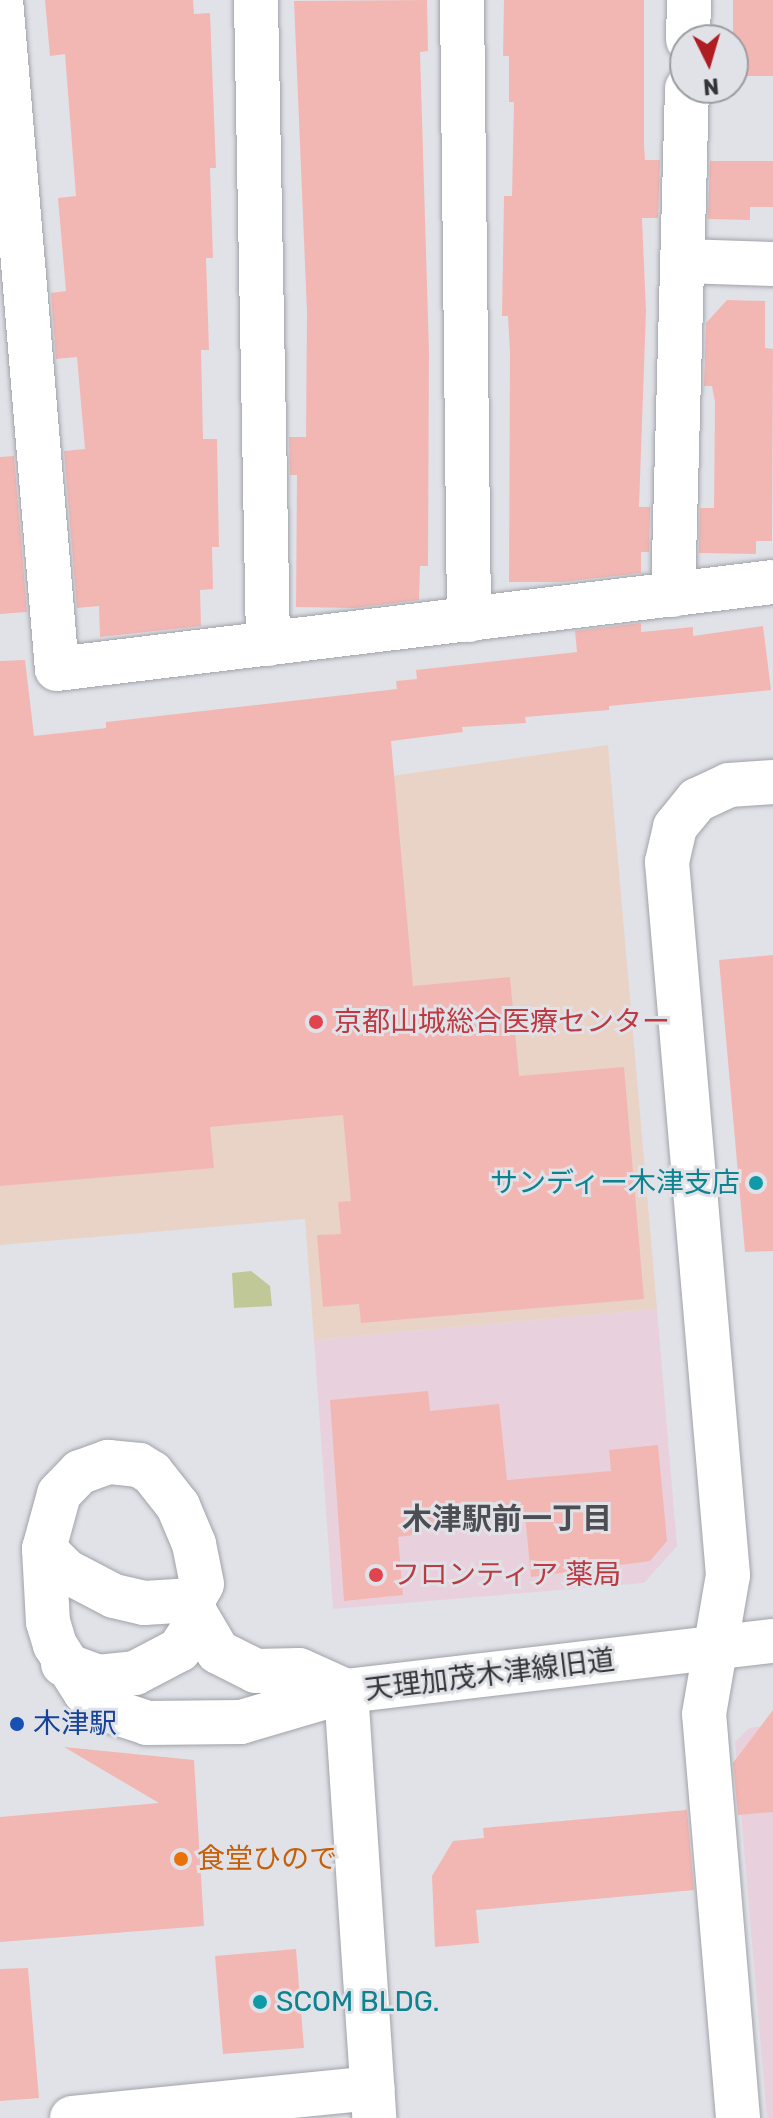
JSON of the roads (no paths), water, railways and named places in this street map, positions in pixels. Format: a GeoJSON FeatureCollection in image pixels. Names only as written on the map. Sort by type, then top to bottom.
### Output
{"type":"FeatureCollection","features":[{"type":"Feature","properties":{"kind":"street"},"geometry":{"type":"LineString","coordinates":[[1,0],[57,669],[773,582]]}},
{"type":"Feature","properties":{"kind":"street"},"geometry":{"type":"LineString","coordinates":[[256,0],[268,644]]}},
{"type":"Feature","properties":{"kind":"street"},"geometry":{"type":"LineString","coordinates":[[462,0],[469,620]]}},
{"type":"Feature","properties":{"kind":"street"},"geometry":{"type":"LineString","coordinates":[[688,24],[689,0]]}},
{"type":"Feature","properties":{"kind":"street"},"geometry":{"type":"LineString","coordinates":[[673,595],[687,104]]}},
{"type":"Feature","properties":{"kind":"street"},"geometry":{"type":"LineString","coordinates":[[683,261],[773,264]]}},
{"type":"Feature","properties":{"kind":"street"},"geometry":{"type":"LineString","coordinates":[[738,2118],[704,1714],[728,1575],[667,862],[675,827],[697,800],[729,785],[773,782]]}},
{"type":"Feature","properties":{"kind":"street"},"geometry":{"type":"LineString","coordinates":[[63,1664],[98,1677],[135,1673],[179,1650],[196,1610],[202,1584],[194,1544],[166,1488],[139,1465],[108,1462],[70,1481],[49,1515],[44,1549],[48,1622],[63,1664],[85,1692],[111,1711],[163,1726],[241,1722],[346,1691]]}},
{"type":"Feature","properties":{"kind":"street"},"geometry":{"type":"LineString","coordinates":[[44,1549],[66,1571],[114,1596],[196,1610]]}},
{"type":"Feature","properties":{"kind":"street"},"geometry":{"type":"LineString","coordinates":[[196,1610],[206,1638],[234,1664],[256,1671],[299,1670],[346,1691]]}},
{"type":"Feature","properties":{"kind":"street","name":"天理加茂木津線旧道"},"geometry":{"type":"LineString","coordinates":[[374,2103],[346,1691],[773,1641]]}},
{"type":"Feature","properties":{"kind":"street"},"geometry":{"type":"LineString","coordinates":[[72,2118],[374,2103]]}},
{"type":"Feature","properties":{"kind":"place","name":"京都山城総合医療センター"},"geometry":{"type":"Point","coordinates":[316,1022]}},
{"type":"Feature","properties":{"kind":"place","name":"サンディー木津支店"},"geometry":{"type":"Point","coordinates":[756,1183]}},
{"type":"Feature","properties":{"kind":"place","name":"フロンティア 薬局"},"geometry":{"type":"Point","coordinates":[376,1575]}},
{"type":"Feature","properties":{"kind":"place","name":"木津駅"},"geometry":{"type":"Point","coordinates":[17,1724]}},
{"type":"Feature","properties":{"kind":"place","name":"食堂ひので"},"geometry":{"type":"Point","coordinates":[181,1859]}},
{"type":"Feature","properties":{"kind":"place","name":"SCOM BLDG."},"geometry":{"type":"Point","coordinates":[260,2002]}},
{"type":"Feature","properties":{"kind":"district","name":"木津駅前一丁目"},"geometry":{"type":"Point","coordinates":[507,1519]}}]}
